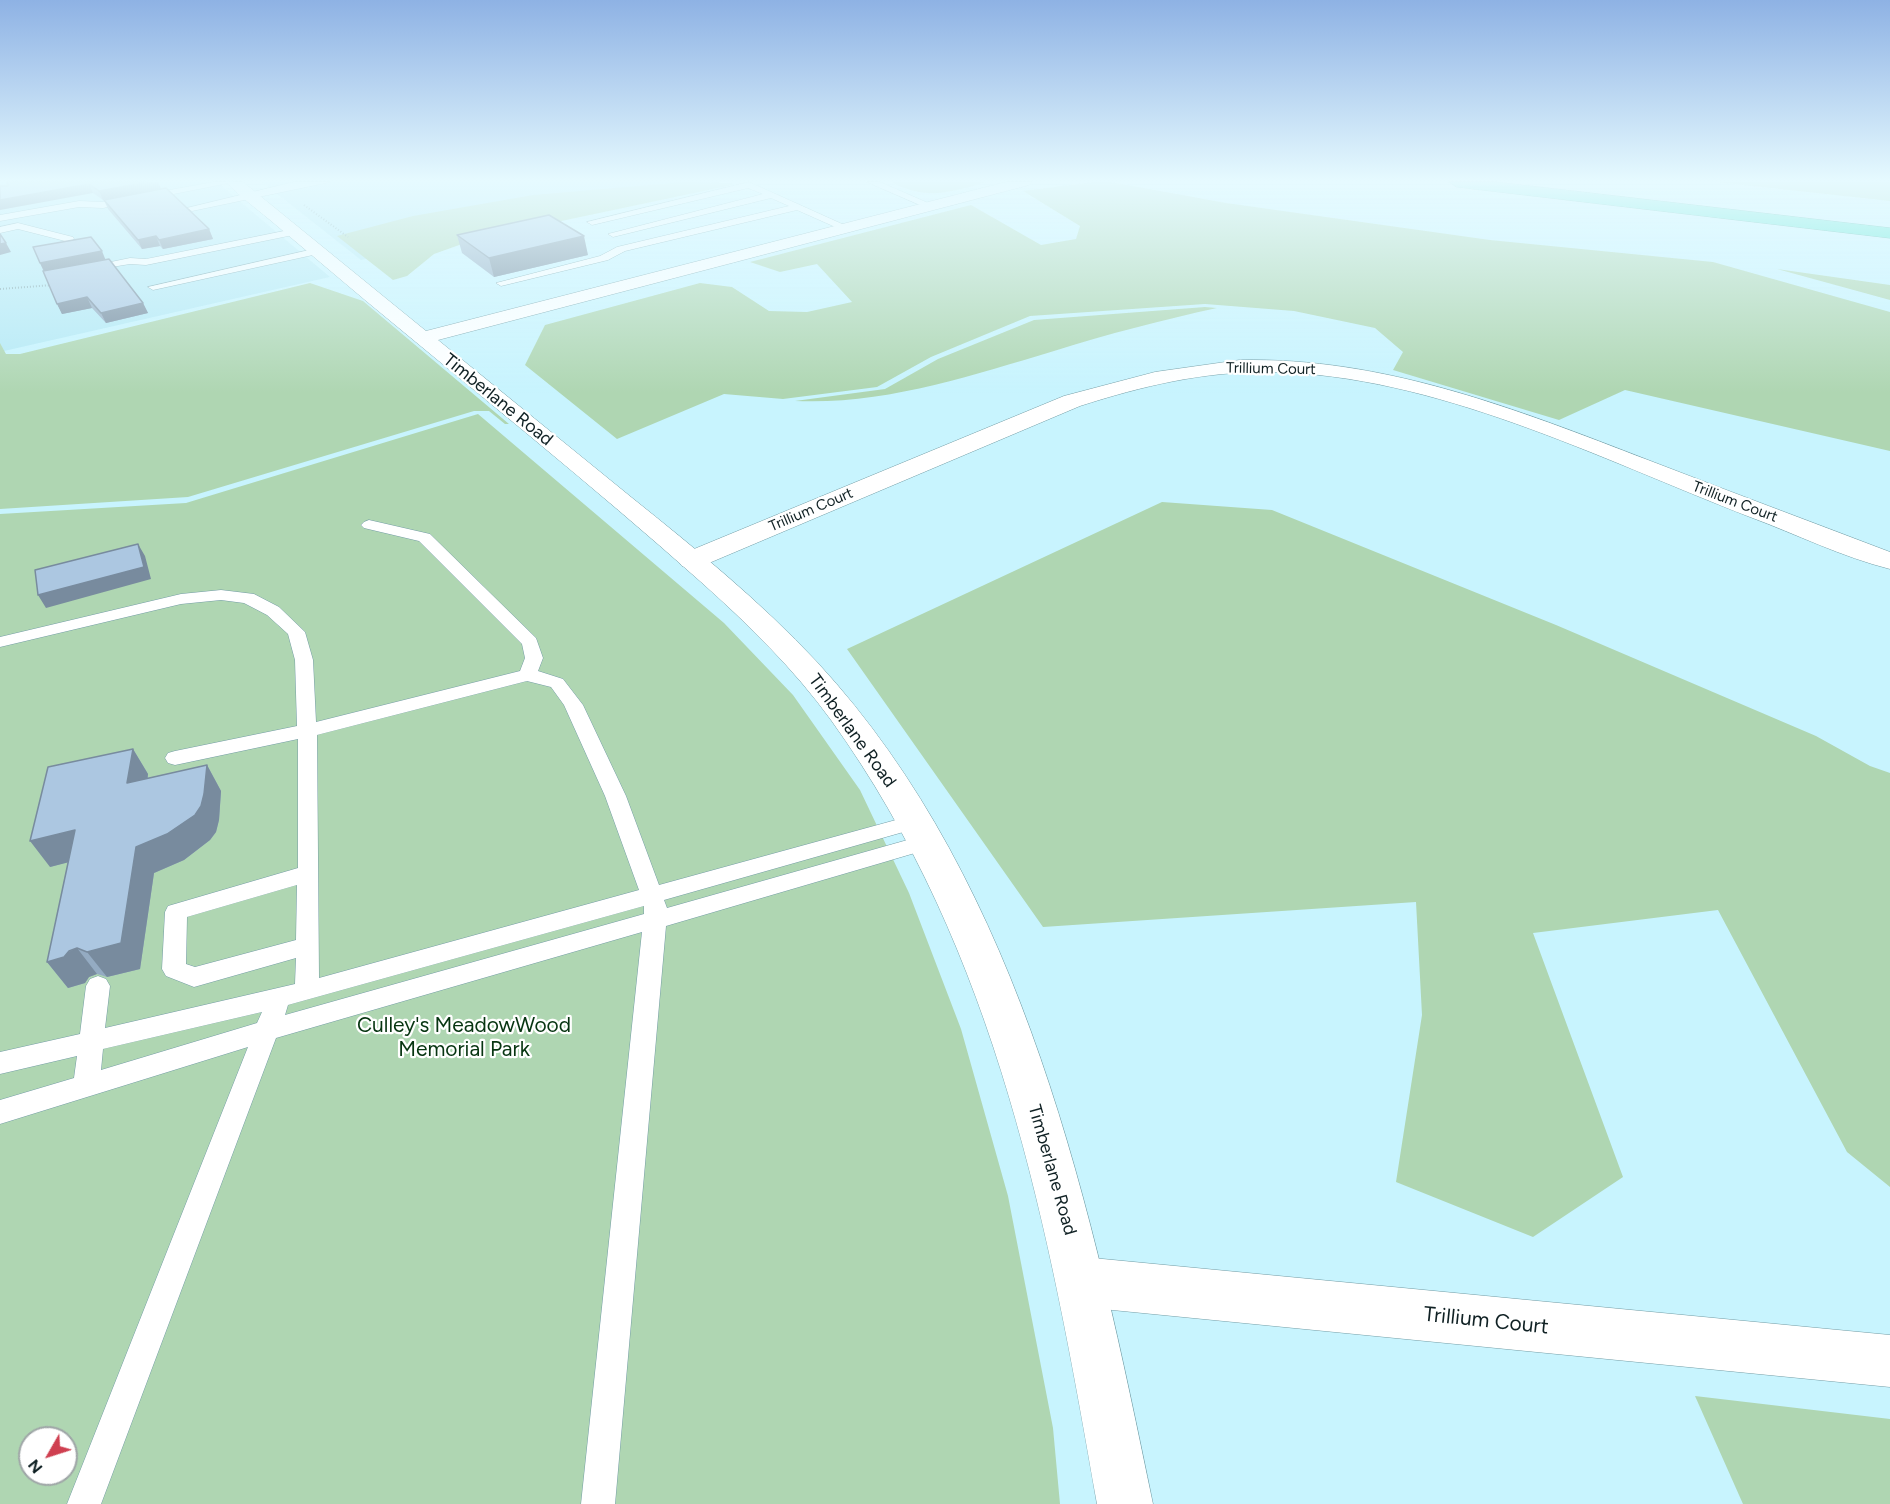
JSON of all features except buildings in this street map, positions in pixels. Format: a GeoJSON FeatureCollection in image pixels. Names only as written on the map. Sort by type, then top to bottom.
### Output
{"type":"FeatureCollection","features":[{"type":"Feature","properties":{"kind":"street","name":"Timberlane Road"},"geometry":{"type":"LineString","coordinates":[[330,252],[422,338],[692,560],[758,618],[807,669],[843,713],[903,802],[976,944],[1015,1046],[1063,1200],[1082,1282],[1125,1504]]}},
{"type":"Feature","properties":{"kind":"street"},"geometry":{"type":"LineString","coordinates":[[422,338],[753,252]]}},
{"type":"Feature","properties":{"kind":"street","name":"Trillium Court"},"geometry":{"type":"LineString","coordinates":[[692,560],[1072,401],[1119,385],[1206,369],[1253,366],[1299,367],[1355,374],[1445,396],[1585,444],[1890,561]]}},
{"type":"Feature","properties":{"kind":"street","name":"Trillium Court"},"geometry":{"type":"LineString","coordinates":[[1082,1282],[1890,1361]]}},
{"type":"Feature","properties":{"kind":"lane"},"geometry":{"type":"LineString","coordinates":[[77,270],[130,261],[146,262],[193,252]]}},
{"type":"Feature","properties":{"kind":"lane"},"geometry":{"type":"LineString","coordinates":[[153,287],[244,252]]}},
{"type":"Feature","properties":{"kind":"lane"},"geometry":{"type":"LineString","coordinates":[[501,284],[604,258],[619,252]]}},
{"type":"Feature","properties":{"kind":"lane"},"geometry":{"type":"LineString","coordinates":[[369,525],[424,537],[530,642],[534,658],[527,675]]}},
{"type":"Feature","properties":{"kind":"lane"},"geometry":{"type":"LineString","coordinates":[[0,642],[181,599],[221,595],[248,598],[273,611],[296,632],[304,660],[307,731],[309,873],[307,991]]}},
{"type":"Feature","properties":{"kind":"lane"},"geometry":{"type":"LineString","coordinates":[[175,758],[307,731],[527,675],[543,676],[559,684],[572,701],[608,776],[642,860],[656,909],[598,1504]]}},
{"type":"Feature","properties":{"kind":"lane"},"geometry":{"type":"LineString","coordinates":[[0,1063],[307,991],[651,893],[920,833]]}},
{"type":"Feature","properties":{"kind":"lane"},"geometry":{"type":"LineString","coordinates":[[0,1112],[267,1031],[654,922],[920,833]]}},
{"type":"Feature","properties":{"kind":"lane"},"geometry":{"type":"LineString","coordinates":[[308,946],[194,976],[174,969],[176,912],[309,873]]}},
{"type":"Feature","properties":{"kind":"lane"},"geometry":{"type":"LineString","coordinates":[[86,1086],[98,987]]}},
{"type":"Feature","properties":{"kind":"lane"},"geometry":{"type":"LineString","coordinates":[[84,1504],[279,998]]}},
{"type":"Feature","properties":{"kind":"shaded area"},"geometry":{"type":"Polygon","coordinates":[[[0,252],[300,252],[330,277],[4,351],[0,344],[0,252]]]}},
{"type":"Feature","properties":{"kind":"shaded area"},"geometry":{"type":"Polygon","coordinates":[[[351,252],[396,252],[361,260],[351,252]]]}},
{"type":"Feature","properties":{"kind":"green space"},"geometry":{"type":"Polygon","coordinates":[[[358,252],[439,252],[407,276],[393,280],[358,252]]]}},
{"type":"Feature","properties":{"kind":"green space"},"geometry":{"type":"Polygon","coordinates":[[[788,252],[1614,252],[1713,262],[1890,312],[1890,451],[1625,390],[1559,420],[1393,370],[1403,352],[1375,328],[1294,311],[1205,304],[1030,316],[931,357],[877,387],[783,399],[724,394],[617,439],[525,365],[545,325],[700,283],[732,287],[769,311],[807,312],[852,302],[817,264],[780,272],[750,262],[788,252]]]}},
{"type":"Feature","properties":{"kind":"green space"},"geometry":{"type":"Polygon","coordinates":[[[1777,269],[1890,285],[1890,300],[1777,269]]]}},
{"type":"Feature","properties":{"kind":"green space"},"geometry":{"type":"Polygon","coordinates":[[[310,283],[363,301],[509,424],[505,424],[489,411],[474,411],[188,497],[0,509],[0,343],[6,354],[20,354],[310,283]]]}},
{"type":"Feature","properties":{"kind":"green space"},"geometry":{"type":"Polygon","coordinates":[[[1217,308],[1155,322],[926,387],[861,398],[795,401],[885,389],[938,359],[1034,320],[1217,308]]]}},
{"type":"Feature","properties":{"kind":"green space","name":"Culley's MeadowWood Memorial Park"},"geometry":{"type":"Polygon","coordinates":[[[478,414],[724,623],[793,695],[860,790],[909,893],[961,1029],[1008,1196],[1053,1428],[1060,1504],[0,1504],[0,514],[186,503],[478,414]]]}},
{"type":"Feature","properties":{"kind":"green space"},"geometry":{"type":"Polygon","coordinates":[[[1162,502],[1272,510],[1556,625],[1816,736],[1870,766],[1890,773],[1890,1187],[1847,1152],[1718,910],[1533,933],[1623,1177],[1533,1237],[1396,1182],[1422,1015],[1416,902],[1043,927],[847,649],[1162,502]]]}},
{"type":"Feature","properties":{"kind":"green space"},"geometry":{"type":"Polygon","coordinates":[[[1695,1396],[1890,1419],[1890,1504],[1743,1504],[1695,1396]]]}}]}
